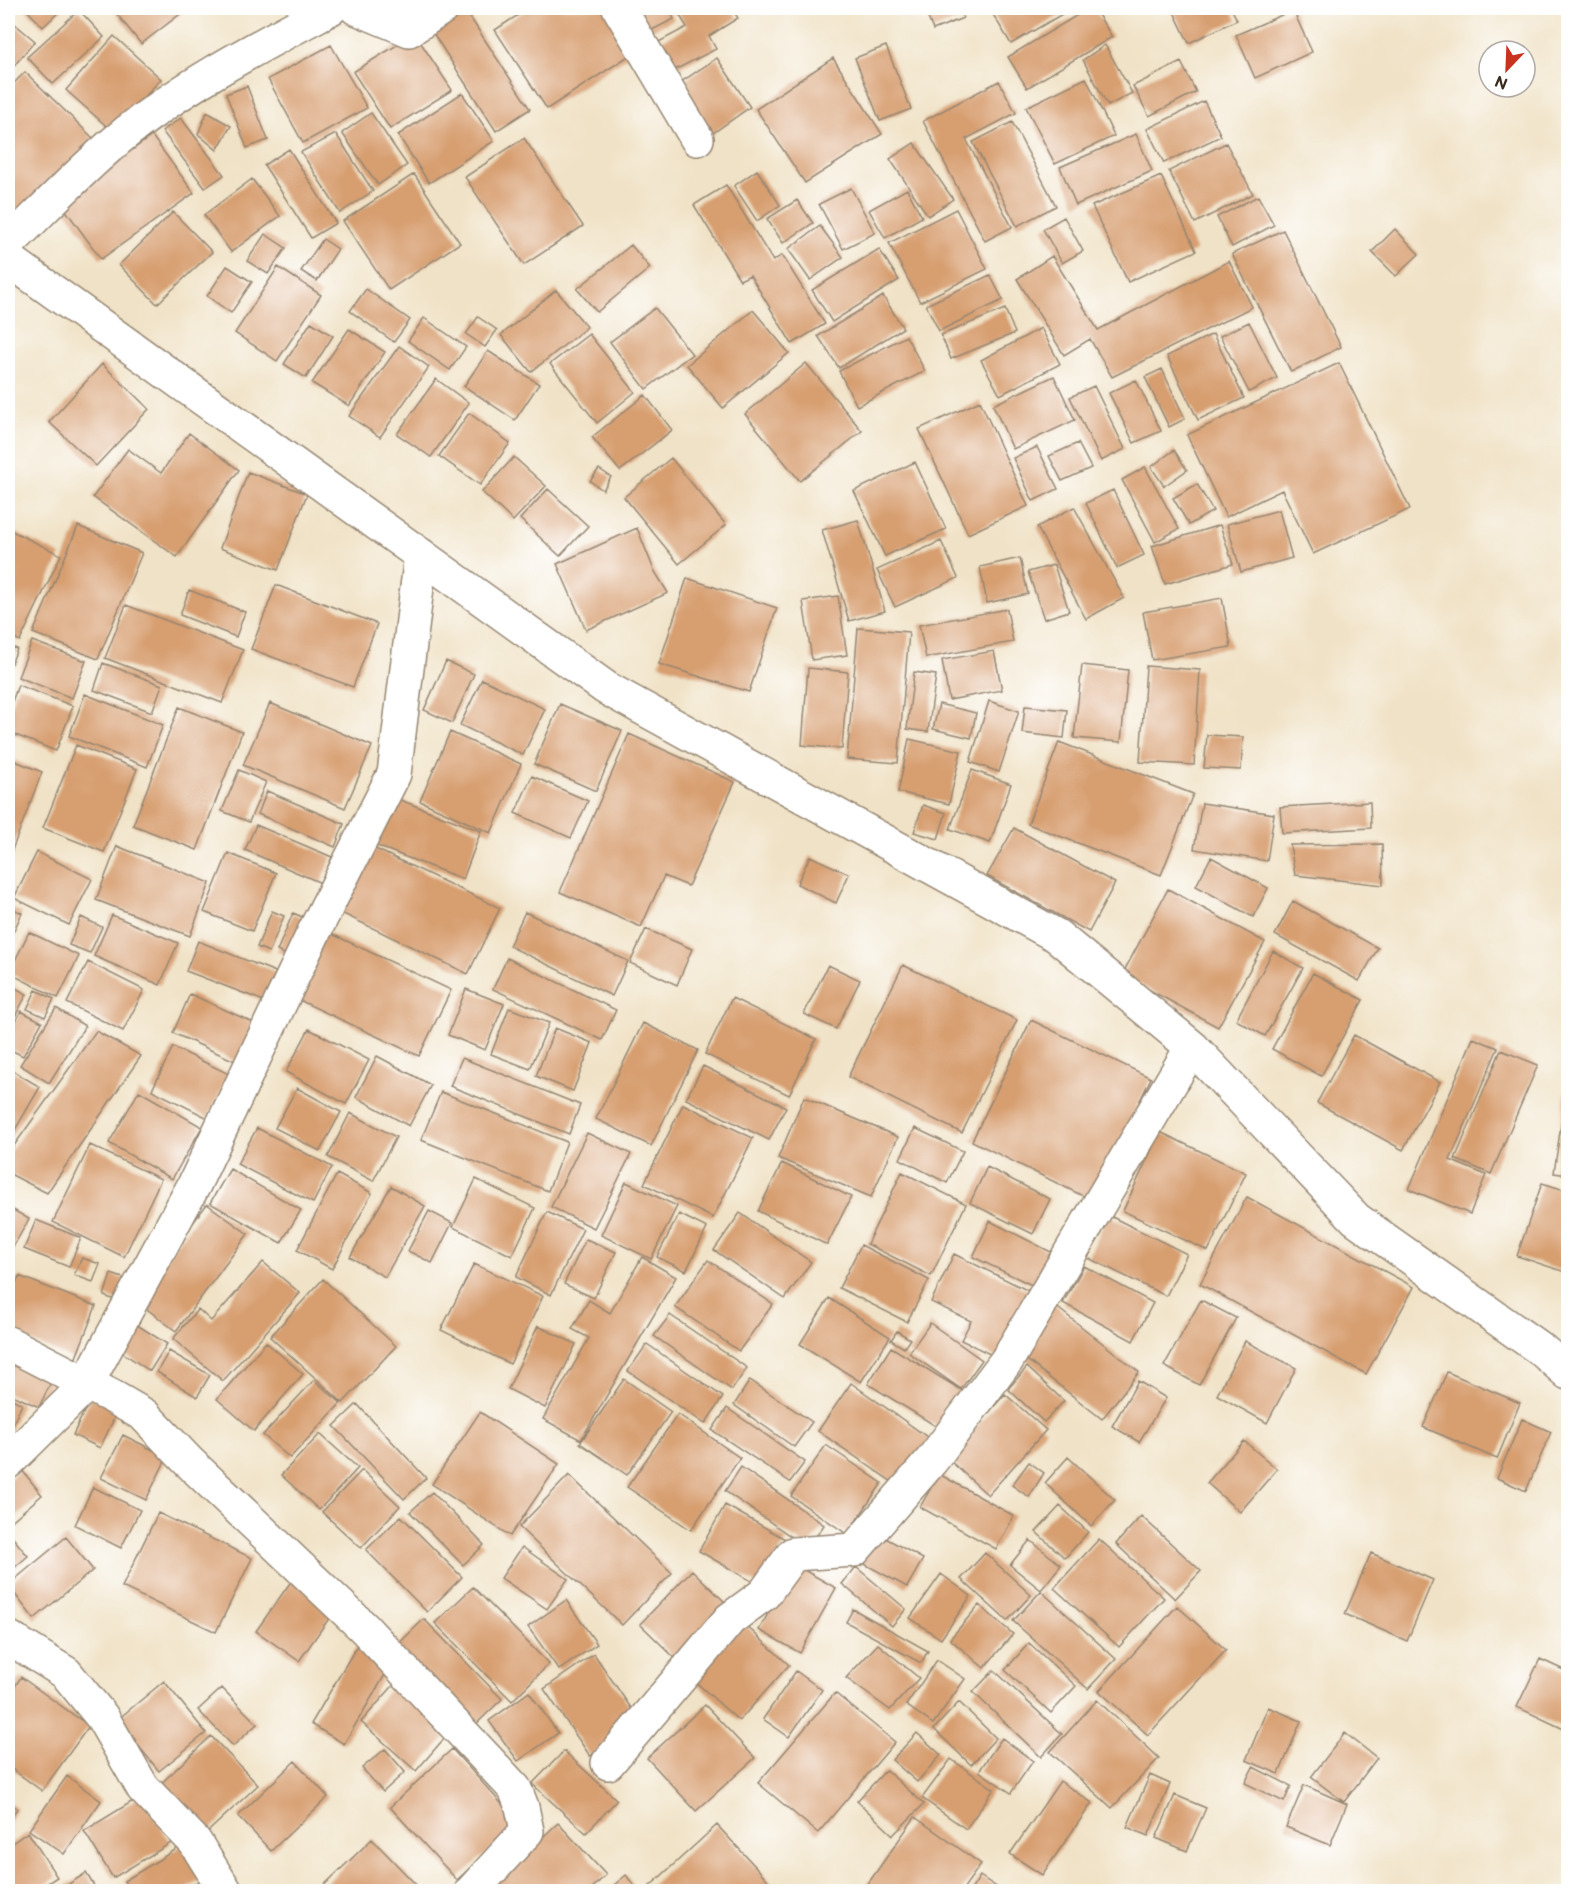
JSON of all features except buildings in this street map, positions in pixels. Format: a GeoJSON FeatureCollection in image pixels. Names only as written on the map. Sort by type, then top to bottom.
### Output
{"type":"FeatureCollection","features":[{"type":"Feature","properties":{"kind":"street"},"geometry":{"type":"LineString","coordinates":[[8,244],[117,140],[170,100],[242,56],[331,8]]}},
{"type":"Feature","properties":{"kind":"street"},"geometry":{"type":"LineString","coordinates":[[356,8],[404,19],[442,8]]}},
{"type":"Feature","properties":{"kind":"street"},"geometry":{"type":"LineString","coordinates":[[619,8],[697,139]]}},
{"type":"Feature","properties":{"kind":"street"},"geometry":{"type":"LineString","coordinates":[[8,259],[606,688],[1057,936],[1192,1047],[1356,1219],[1543,1351],[1569,1373]]}},
{"type":"Feature","properties":{"kind":"street"},"geometry":{"type":"LineString","coordinates":[[8,1462],[86,1385],[194,1185],[312,934],[394,774],[421,555]]}},
{"type":"Feature","properties":{"kind":"street"},"geometry":{"type":"LineString","coordinates":[[608,1763],[730,1619],[764,1594],[793,1554],[854,1550],[932,1460],[1007,1360],[1192,1047]]}},
{"type":"Feature","properties":{"kind":"street"},"geometry":{"type":"LineString","coordinates":[[8,1343],[113,1397],[144,1416],[188,1461],[364,1628],[515,1789],[527,1831],[474,1890]]}},
{"type":"Feature","properties":{"kind":"street"},"geometry":{"type":"LineString","coordinates":[[8,1637],[66,1673],[102,1717],[143,1788],[195,1842],[226,1892]]}}]}
